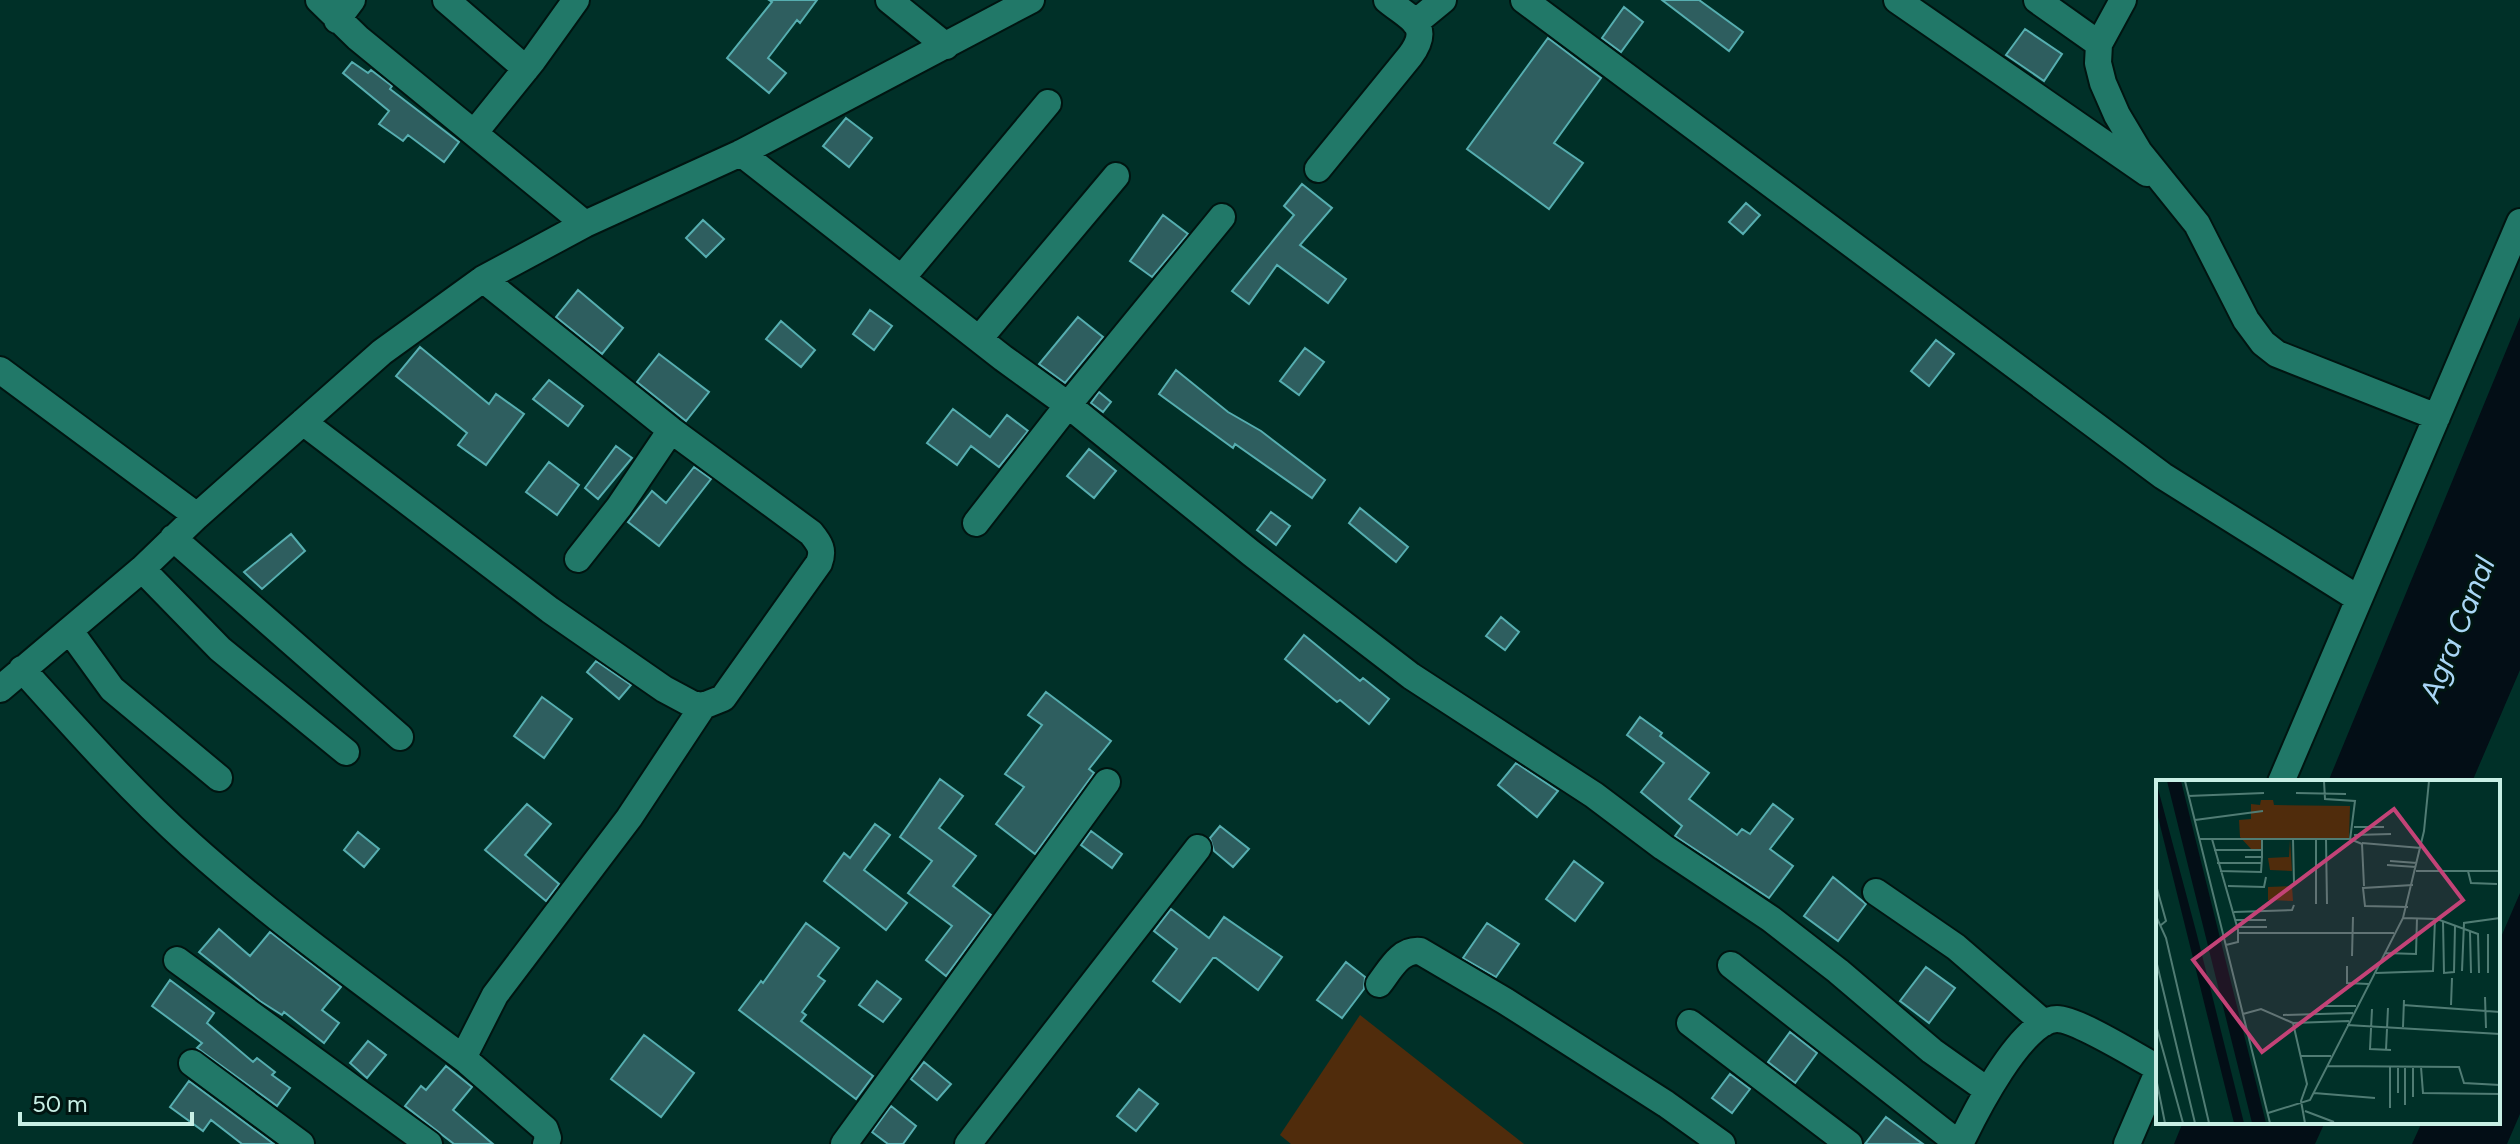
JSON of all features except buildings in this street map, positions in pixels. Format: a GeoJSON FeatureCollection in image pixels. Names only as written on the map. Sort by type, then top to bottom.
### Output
{"type":"FeatureCollection","features":[{"type":"Feature","properties":{"kind":"street"},"geometry":{"type":"LineString","coordinates":[[319,0],[344,10],[475,132],[585,224]]}},
{"type":"Feature","properties":{"kind":"street"},"geometry":{"type":"LineString","coordinates":[[446,0],[526,69]]}},
{"type":"Feature","properties":{"kind":"street"},"geometry":{"type":"LineString","coordinates":[[475,132],[576,0]]}},
{"type":"Feature","properties":{"kind":"street"},"geometry":{"type":"LineString","coordinates":[[889,0],[946,46]]}},
{"type":"Feature","properties":{"kind":"street"},"geometry":{"type":"LineString","coordinates":[[0,689],[142,569],[197,516],[382,352],[483,279],[585,224],[741,153],[1031,0]]}},
{"type":"Feature","properties":{"kind":"street"},"geometry":{"type":"LineString","coordinates":[[1318,169],[1414,50],[1421,37],[1415,23],[1387,0]]}},
{"type":"Feature","properties":{"kind":"street"},"geometry":{"type":"LineString","coordinates":[[1415,23],[1443,0]]}},
{"type":"Feature","properties":{"kind":"street"},"geometry":{"type":"LineString","coordinates":[[1524,0],[2163,476],[2359,599]]}},
{"type":"Feature","properties":{"kind":"street"},"geometry":{"type":"LineString","coordinates":[[1897,0],[2168,188]]}},
{"type":"Feature","properties":{"kind":"street"},"geometry":{"type":"LineString","coordinates":[[2037,0],[2099,44]]}},
{"type":"Feature","properties":{"kind":"street"},"geometry":{"type":"LineString","coordinates":[[2123,0],[2099,44],[2098,63],[2103,83],[2139,152],[2197,224],[2246,320],[2263,343],[2277,354],[2437,417]]}},
{"type":"Feature","properties":{"kind":"street"},"geometry":{"type":"LineString","coordinates":[[902,278],[1048,103]]}},
{"type":"Feature","properties":{"kind":"street"},"geometry":{"type":"LineString","coordinates":[[741,153],[1068,405],[1251,553],[1411,676],[1594,795],[1663,847],[1771,919],[1932,1051],[1987,1090]]}},
{"type":"Feature","properties":{"kind":"street"},"geometry":{"type":"LineString","coordinates":[[979,339],[1116,176]]}},
{"type":"Feature","properties":{"kind":"street"},"geometry":{"type":"LineString","coordinates":[[976,523],[1222,217]]}},
{"type":"Feature","properties":{"kind":"street"},"geometry":{"type":"LineString","coordinates":[[2282,780],[2520,222]]}},
{"type":"Feature","properties":{"kind":"street"},"geometry":{"type":"LineString","coordinates":[[303,422],[550,610],[664,689],[692,704],[713,704],[730,690],[819,563],[822,549],[811,533],[671,430],[483,279]]}},
{"type":"Feature","properties":{"kind":"street"},"geometry":{"type":"LineString","coordinates":[[0,370],[197,516]]}},
{"type":"Feature","properties":{"kind":"street"},"geometry":{"type":"LineString","coordinates":[[578,559],[625,498],[671,430]]}},
{"type":"Feature","properties":{"kind":"street"},"geometry":{"type":"LineString","coordinates":[[173,538],[400,737]]}},
{"type":"Feature","properties":{"kind":"street"},"geometry":{"type":"LineString","coordinates":[[142,569],[220,649],[346,752]]}},
{"type":"Feature","properties":{"kind":"street"},"geometry":{"type":"LineString","coordinates":[[70,631],[112,689],[219,778]]}},
{"type":"Feature","properties":{"kind":"street"},"geometry":{"type":"LineString","coordinates":[[22,669],[101,756],[189,844],[317,951],[467,1061],[545,1129],[546,1144]]}},
{"type":"Feature","properties":{"kind":"street"},"geometry":{"type":"LineString","coordinates":[[467,1061],[465,1054],[495,995],[629,818],[703,706]]}},
{"type":"Feature","properties":{"kind":"street"},"geometry":{"type":"LineString","coordinates":[[844,1144],[1107,782]]}},
{"type":"Feature","properties":{"kind":"street"},"geometry":{"type":"LineString","coordinates":[[968,1144],[1198,848]]}},
{"type":"Feature","properties":{"kind":"street"},"geometry":{"type":"LineString","coordinates":[[1876,892],[1956,947],[2044,1023]]}},
{"type":"Feature","properties":{"kind":"street"},"geometry":{"type":"LineString","coordinates":[[1379,984],[1401,956],[1412,950],[1420,951],[1505,1001],[1666,1104],[1722,1144]]}},
{"type":"Feature","properties":{"kind":"street"},"geometry":{"type":"LineString","coordinates":[[177,960],[429,1144]]}},
{"type":"Feature","properties":{"kind":"street"},"geometry":{"type":"LineString","coordinates":[[1731,965],[1960,1144],[1987,1090],[2026,1038],[2044,1023],[2060,1019],[2069,1022],[2156,1069]]}},
{"type":"Feature","properties":{"kind":"street"},"geometry":{"type":"LineString","coordinates":[[1690,1023],[1849,1144]]}},
{"type":"Feature","properties":{"kind":"street"},"geometry":{"type":"LineString","coordinates":[[192,1063],[301,1144]]}},
{"type":"Feature","properties":{"kind":"street"},"geometry":{"type":"LineString","coordinates":[[2127,1144],[2156,1075]]}},
{"type":"Feature","properties":{"kind":"shaded area"},"geometry":{"type":"Polygon","coordinates":[[[1360,1015],[1524,1144],[1291,1144],[1280,1135],[1360,1015]]]}},
{"type":"Feature","properties":{"kind":"water","name":"Agra Canal"},"geometry":{"type":"Polygon","coordinates":[[[2520,317],[2520,670],[2473,780],[2329,780],[2520,317]]]}},
{"type":"Feature","properties":{"kind":"water"},"geometry":{"type":"Polygon","coordinates":[[[2520,893],[2520,1114],[2507,1144],[2412,1144],[2421,1124],[2500,1124],[2500,939],[2520,893]]]}},
{"type":"Feature","properties":{"kind":"water"},"geometry":{"type":"Polygon","coordinates":[[[2182,1124],[2324,1124],[2315,1144],[2174,1144],[2182,1124]]]}}]}
